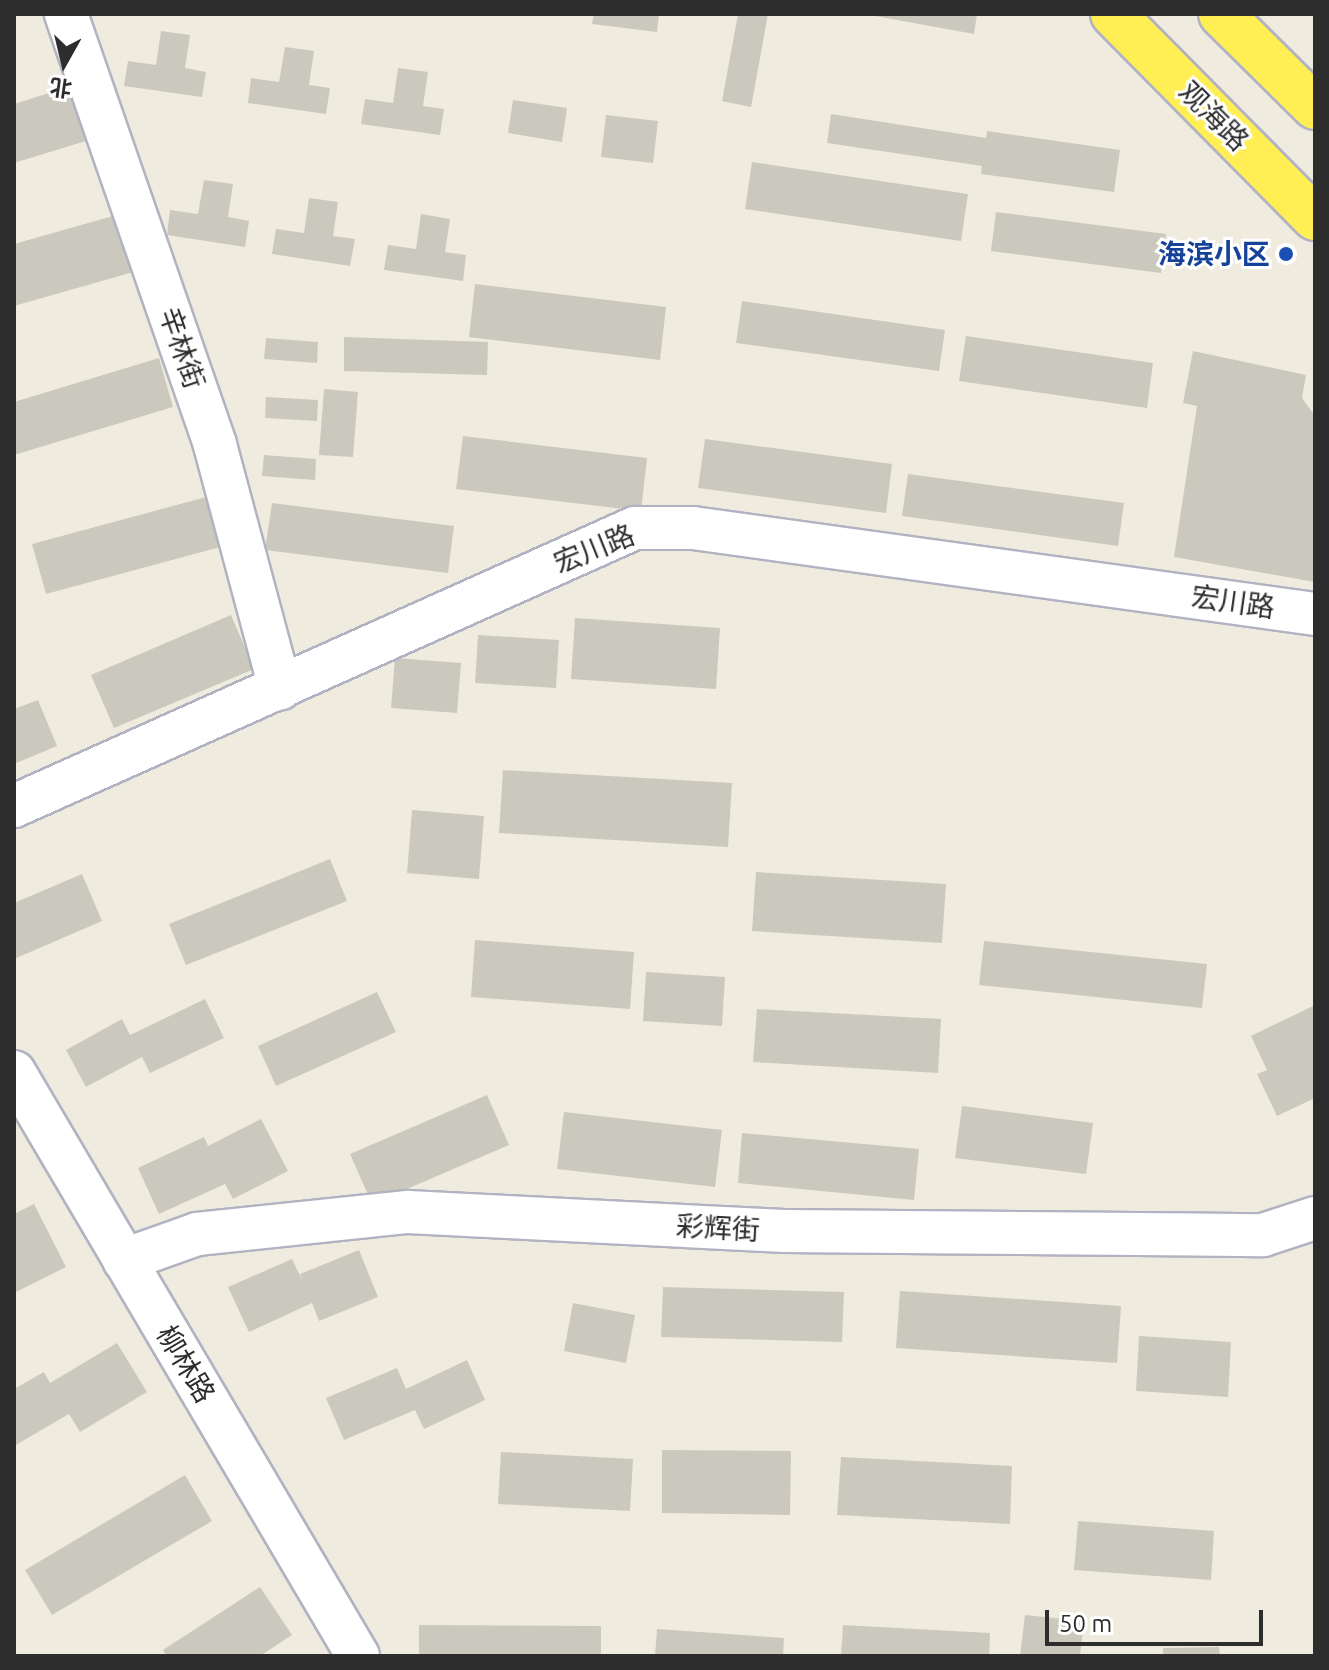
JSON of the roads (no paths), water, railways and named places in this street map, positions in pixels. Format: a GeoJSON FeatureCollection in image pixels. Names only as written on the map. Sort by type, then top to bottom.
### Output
{"type":"FeatureCollection","features":[{"type":"Feature","properties":{"kind":"main road","name":"观海路"},"geometry":{"type":"LineString","coordinates":[[1113,14],[1315,218]]}},
{"type":"Feature","properties":{"kind":"main road"},"geometry":{"type":"LineString","coordinates":[[1221,14],[1315,107]]}},
{"type":"Feature","properties":{"kind":"street","name":"辛林街"},"geometry":{"type":"LineString","coordinates":[[66,14],[215,445],[280,688]]}},
{"type":"Feature","properties":{"kind":"street","name":"宏川路"},"geometry":{"type":"LineString","coordinates":[[14,806],[635,528],[693,528],[1315,614]]}},
{"type":"Feature","properties":{"kind":"street","name":"柳林路"},"geometry":{"type":"LineString","coordinates":[[14,1072],[358,1656]]}},
{"type":"Feature","properties":{"kind":"street","name":"彩辉街"},"geometry":{"type":"LineString","coordinates":[[124,1260],[197,1234],[408,1212],[785,1231],[1247,1235],[1315,1218]]}},
{"type":"Feature","properties":{"kind":"place","name":"海滨小区"},"geometry":{"type":"Point","coordinates":[1286,254]}}]}
